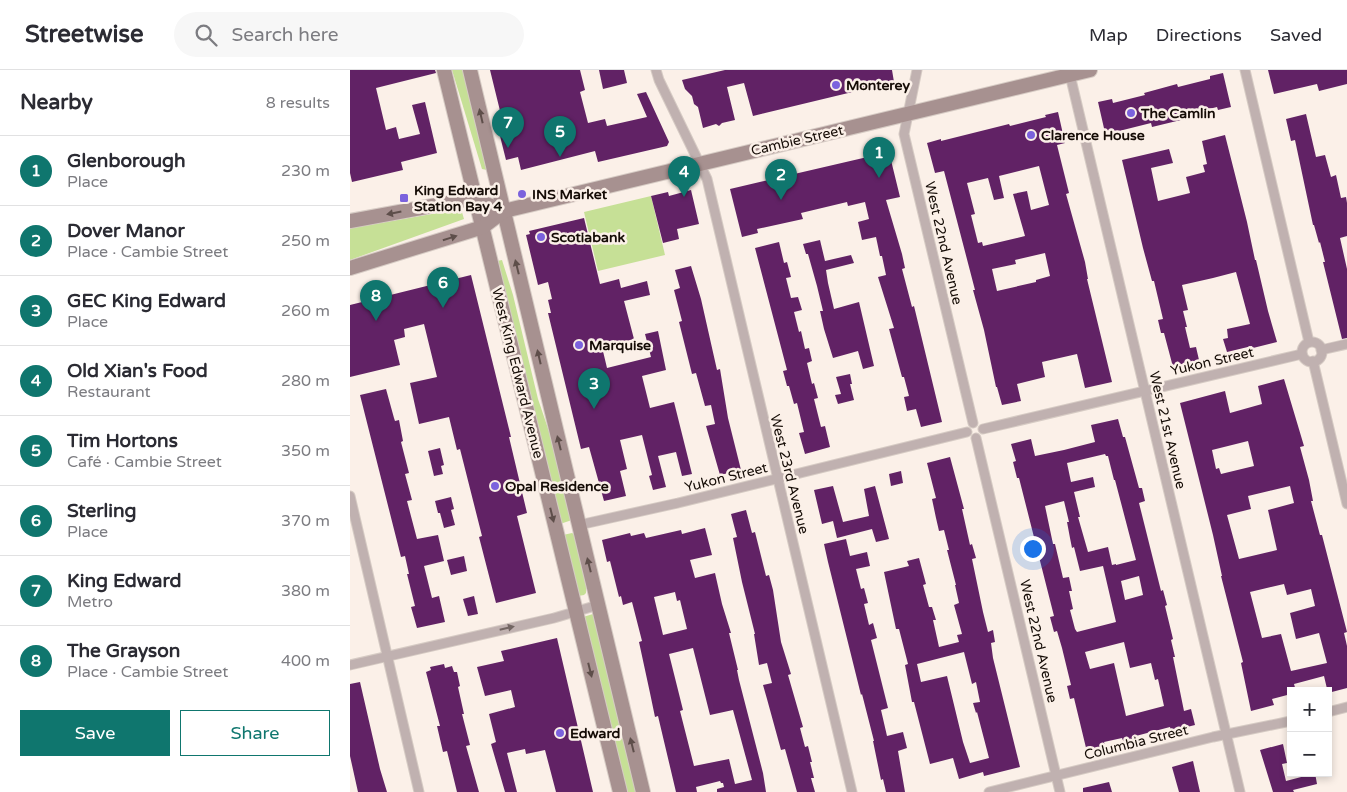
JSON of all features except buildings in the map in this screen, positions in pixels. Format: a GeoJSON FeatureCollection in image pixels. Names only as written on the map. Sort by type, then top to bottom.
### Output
{"type":"FeatureCollection","features":[{"type":"Feature","properties":{"kind":"main road","name":"West King Edward Avenue"},"geometry":{"type":"LineString","coordinates":[[444,70],[620,792]]}},
{"type":"Feature","properties":{"kind":"main road","name":"West King Edward Avenue"},"geometry":{"type":"LineString","coordinates":[[470,70],[643,792]]}},
{"type":"Feature","properties":{"kind":"main road","name":"Cambie Street"},"geometry":{"type":"LineString","coordinates":[[350,268],[483,227],[504,211],[1090,70]]}},
{"type":"Feature","properties":{"kind":"main road"},"geometry":{"type":"LineString","coordinates":[[350,221],[458,201],[476,200],[504,211]]}},
{"type":"Feature","properties":{"kind":"street","name":"West 23rd Avenue"},"geometry":{"type":"LineString","coordinates":[[656,70],[659,80],[707,179],[852,792]]}},
{"type":"Feature","properties":{"kind":"street","name":"West 22nd Avenue"},"geometry":{"type":"LineString","coordinates":[[917,70],[904,134],[973,423]]}},
{"type":"Feature","properties":{"kind":"street"},"geometry":{"type":"LineString","coordinates":[[1246,70],[1309,342]]}},
{"type":"Feature","properties":{"kind":"street","name":"West 21st Avenue"},"geometry":{"type":"LineString","coordinates":[[1070,75],[1240,792]]}},
{"type":"Feature","properties":{"kind":"street"},"geometry":{"type":"LineString","coordinates":[[1309,342],[1315,342],[1321,350],[1319,358],[1313,361],[1308,360],[1302,354],[1304,346],[1309,342]]}},
{"type":"Feature","properties":{"kind":"street"},"geometry":{"type":"LineString","coordinates":[[1321,350],[1347,344]]}},
{"type":"Feature","properties":{"kind":"street","name":"Yukon Street"},"geometry":{"type":"LineString","coordinates":[[983,429],[1302,354]]}},
{"type":"Feature","properties":{"kind":"street"},"geometry":{"type":"LineString","coordinates":[[1313,361],[1347,504]]}},
{"type":"Feature","properties":{"kind":"street"},"geometry":{"type":"LineString","coordinates":[[973,423],[980,425],[983,429],[981,436],[976,438],[970,437],[967,432],[969,425],[973,423]]}},
{"type":"Feature","properties":{"kind":"street","name":"Yukon Street"},"geometry":{"type":"LineString","coordinates":[[579,525],[678,503],[967,432]]}},
{"type":"Feature","properties":{"kind":"street","name":"West 22nd Avenue"},"geometry":{"type":"LineString","coordinates":[[976,438],[1060,792]]}},
{"type":"Feature","properties":{"kind":"street"},"geometry":{"type":"LineString","coordinates":[[350,496],[419,792]]}},
{"type":"Feature","properties":{"kind":"street"},"geometry":{"type":"LineString","coordinates":[[350,665],[576,612],[598,605]]}},
{"type":"Feature","properties":{"kind":"street"},"geometry":{"type":"LineString","coordinates":[[1332,711],[1347,707]]}},
{"type":"Feature","properties":{"kind":"street","name":"Columbia Street"},"geometry":{"type":"LineString","coordinates":[[989,792],[1226,734],[1287,722]]}},
{"type":"Feature","properties":{"kind":"green space"},"geometry":{"type":"Polygon","coordinates":[[[452,70],[465,70],[487,170],[482,169],[452,70]]]}},
{"type":"Feature","properties":{"kind":"green space"},"geometry":{"type":"Polygon","coordinates":[[[651,196],[665,255],[598,271],[584,212],[651,196]]]}},
{"type":"Feature","properties":{"kind":"green space"},"geometry":{"type":"Polygon","coordinates":[[[461,209],[464,219],[350,260],[350,228],[461,209]]]}},
{"type":"Feature","properties":{"kind":"green space"},"geometry":{"type":"Polygon","coordinates":[[[502,260],[513,295],[538,399],[555,449],[572,520],[560,524],[497,261],[502,260]]]}},
{"type":"Feature","properties":{"kind":"green space"},"geometry":{"type":"Polygon","coordinates":[[[572,533],[575,535],[586,580],[586,593],[578,596],[563,535],[572,533]]]}},
{"type":"Feature","properties":{"kind":"green space"},"geometry":{"type":"Polygon","coordinates":[[[593,614],[636,792],[628,792],[622,779],[583,617],[593,614]]]}},
{"type":"Feature","properties":{"kind":"place","name":"Monterey"},"geometry":{"type":"Point","coordinates":[836,85]}},
{"type":"Feature","properties":{"kind":"place","name":"The Camlin"},"geometry":{"type":"Point","coordinates":[1131,113]}},
{"type":"Feature","properties":{"kind":"place","name":"Clarence House"},"geometry":{"type":"Point","coordinates":[1031,135]}},
{"type":"Feature","properties":{"kind":"place","name":"King Edward"},"geometry":{"type":"Point","coordinates":[508,148]}},
{"type":"Feature","properties":{"kind":"place","name":"Tim Hortons"},"geometry":{"type":"Point","coordinates":[560,157]}},
{"type":"Feature","properties":{"kind":"place","name":"Glenborough"},"geometry":{"type":"Point","coordinates":[879,178]}},
{"type":"Feature","properties":{"kind":"place","name":"INS Market"},"geometry":{"type":"Point","coordinates":[522,194]}},
{"type":"Feature","properties":{"kind":"place","name":"Old Xian's Food"},"geometry":{"type":"Point","coordinates":[684,197]}},
{"type":"Feature","properties":{"kind":"place","name":"King Edward Station Bay 4"},"geometry":{"type":"Point","coordinates":[404,198]}},
{"type":"Feature","properties":{"kind":"place","name":"Dover Manor"},"geometry":{"type":"Point","coordinates":[781,200]}},
{"type":"Feature","properties":{"kind":"place","name":"Scotiabank"},"geometry":{"type":"Point","coordinates":[541,237]}},
{"type":"Feature","properties":{"kind":"place","name":"Sterling"},"geometry":{"type":"Point","coordinates":[443,308]}},
{"type":"Feature","properties":{"kind":"place","name":"The Grayson"},"geometry":{"type":"Point","coordinates":[376,321]}},
{"type":"Feature","properties":{"kind":"place","name":"Marquise"},"geometry":{"type":"Point","coordinates":[579,345]}},
{"type":"Feature","properties":{"kind":"place","name":"GEC King Edward"},"geometry":{"type":"Point","coordinates":[594,409]}},
{"type":"Feature","properties":{"kind":"place","name":"Opal Residence"},"geometry":{"type":"Point","coordinates":[495,486]}},
{"type":"Feature","properties":{"kind":"place","name":"Edward"},"geometry":{"type":"Point","coordinates":[560,733]}}]}
